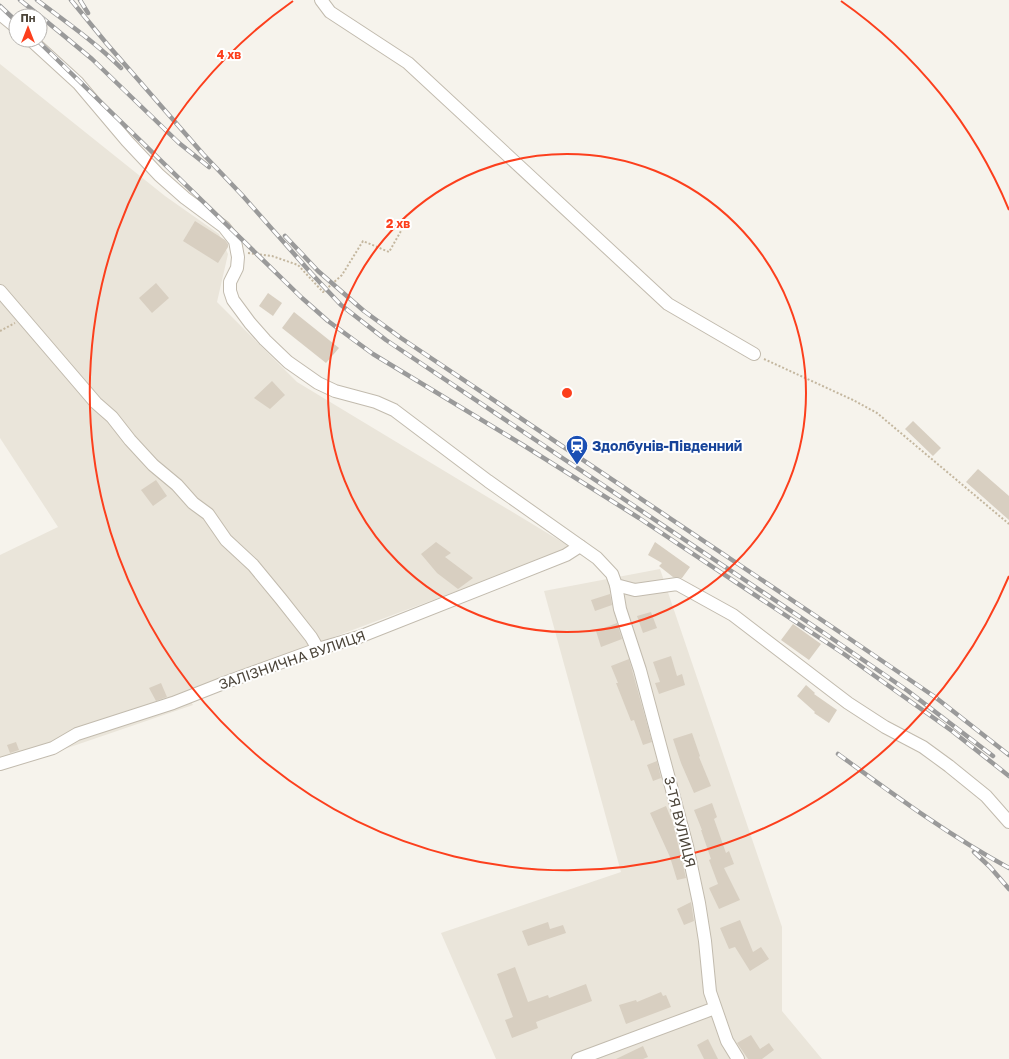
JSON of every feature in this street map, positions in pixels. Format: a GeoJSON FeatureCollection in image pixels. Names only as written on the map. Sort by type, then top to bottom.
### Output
{"type":"FeatureCollection","features":[{"type":"Feature","properties":{"kind":"street"},"geometry":{"type":"LineString","coordinates":[[321,0],[330,12],[408,63],[668,304],[754,354]]}},
{"type":"Feature","properties":{"kind":"street"},"geometry":{"type":"LineString","coordinates":[[0,14],[8,20]]}},
{"type":"Feature","properties":{"kind":"street"},"geometry":{"type":"LineString","coordinates":[[40,48],[78,83],[127,142],[159,175],[185,198],[224,227],[235,241],[237,252],[237,268],[230,282],[230,291],[233,300],[265,340],[288,362],[318,383],[335,391],[376,402],[394,410],[488,481],[596,558],[612,574],[616,585],[635,590],[677,584],[733,615],[848,703],[885,727],[923,747],[949,766],[986,796],[1009,822]]}},
{"type":"Feature","properties":{"kind":"street"},"geometry":{"type":"LineString","coordinates":[[0,291],[96,404],[112,417],[130,440],[153,465],[177,485],[193,503],[208,514],[226,540],[253,565],[281,599],[318,649]]}},
{"type":"Feature","properties":{"kind":"street","name":"ЗАЛІЗНИЧНА ВУЛИЦЯ"},"geometry":{"type":"LineString","coordinates":[[0,764],[53,748],[77,734],[173,703],[318,649],[359,637],[566,555],[580,546]]}},
{"type":"Feature","properties":{"kind":"street","name":"3-ТЯ ВУЛИЦЯ"},"geometry":{"type":"LineString","coordinates":[[616,585],[620,610],[640,670],[687,846],[700,910],[710,992],[727,1041],[738,1059]]}},
{"type":"Feature","properties":{"kind":"street"},"geometry":{"type":"LineString","coordinates":[[578,1059],[715,1008]]}},
{"type":"Feature","properties":{"kind":"path"},"geometry":{"type":"LineString","coordinates":[[237,252],[272,256],[298,265],[323,292],[342,275],[363,241],[389,252],[401,231]]}},
{"type":"Feature","properties":{"kind":"path"},"geometry":{"type":"LineString","coordinates":[[0,332],[22,318]]}},
{"type":"Feature","properties":{"kind":"path"},"geometry":{"type":"LineString","coordinates":[[754,354],[853,400],[877,413],[1009,524]]}},
{"type":"Feature","properties":{"kind":"shaded area"},"geometry":{"type":"Polygon","coordinates":[[[0,64],[165,196],[219,234],[228,254],[217,302],[297,382],[572,548],[186,692],[193,705],[0,771],[0,555],[58,527],[0,438],[0,64]]]}},
{"type":"Feature","properties":{"kind":"shaded area"},"geometry":{"type":"Polygon","coordinates":[[[660,569],[782,927],[782,1011],[822,1059],[496,1059],[441,933],[621,872],[544,591],[660,569]]]}},
{"type":"Feature","properties":{"kind":"building"},"geometry":{"type":"Polygon","coordinates":[[[195,221],[225,240],[228,244],[228,247],[218,263],[183,241],[195,221]]]}},
{"type":"Feature","properties":{"kind":"building"},"geometry":{"type":"Polygon","coordinates":[[[156,283],[169,298],[152,313],[139,298],[156,283]]]}},
{"type":"Feature","properties":{"kind":"building"},"geometry":{"type":"Polygon","coordinates":[[[268,293],[282,303],[273,316],[259,306],[268,293]]]}},
{"type":"Feature","properties":{"kind":"building"},"geometry":{"type":"Polygon","coordinates":[[[294,312],[339,348],[326,363],[282,328],[294,312]]]}},
{"type":"Feature","properties":{"kind":"building"},"geometry":{"type":"Polygon","coordinates":[[[272,381],[285,395],[270,409],[254,398],[272,381]]]}},
{"type":"Feature","properties":{"kind":"building"},"geometry":{"type":"Polygon","coordinates":[[[913,421],[941,448],[933,456],[905,429],[913,421]]]}},
{"type":"Feature","properties":{"kind":"building"},"geometry":{"type":"Polygon","coordinates":[[[978,469],[1009,496],[1009,520],[966,482],[978,469]]]}},
{"type":"Feature","properties":{"kind":"building"},"geometry":{"type":"Polygon","coordinates":[[[156,480],[167,496],[153,506],[141,490],[156,480]]]}},
{"type":"Feature","properties":{"kind":"building"},"geometry":{"type":"Polygon","coordinates":[[[436,542],[451,553],[445,557],[473,578],[458,589],[437,573],[421,554],[436,542]]]}},
{"type":"Feature","properties":{"kind":"building"},"geometry":{"type":"Polygon","coordinates":[[[655,542],[690,567],[682,578],[673,577],[659,566],[662,563],[648,555],[655,542]]]}},
{"type":"Feature","properties":{"kind":"building"},"geometry":{"type":"Polygon","coordinates":[[[610,594],[612,605],[595,611],[591,600],[610,594]]]}},
{"type":"Feature","properties":{"kind":"building"},"geometry":{"type":"Polygon","coordinates":[[[651,612],[657,628],[643,633],[637,616],[651,612]]]}},
{"type":"Feature","properties":{"kind":"building"},"geometry":{"type":"Polygon","coordinates":[[[617,623],[622,639],[601,647],[596,631],[617,623]]]}},
{"type":"Feature","properties":{"kind":"building"},"geometry":{"type":"Polygon","coordinates":[[[793,624],[821,644],[809,660],[781,640],[793,624]]]}},
{"type":"Feature","properties":{"kind":"building"},"geometry":{"type":"Polygon","coordinates":[[[671,656],[677,676],[682,674],[685,685],[659,694],[655,683],[660,682],[653,662],[671,656]]]}},
{"type":"Feature","properties":{"kind":"building"},"geometry":{"type":"Polygon","coordinates":[[[629,659],[652,742],[643,745],[634,720],[631,721],[611,666],[629,659]]]}},
{"type":"Feature","properties":{"kind":"building"},"geometry":{"type":"Polygon","coordinates":[[[161,683],[167,697],[156,701],[149,688],[161,683]]]}},
{"type":"Feature","properties":{"kind":"building"},"geometry":{"type":"Polygon","coordinates":[[[806,685],[815,693],[814,694],[837,710],[829,723],[814,713],[815,712],[797,696],[806,685]]]}},
{"type":"Feature","properties":{"kind":"building"},"geometry":{"type":"Polygon","coordinates":[[[692,733],[700,756],[699,757],[711,786],[694,793],[681,763],[673,739],[692,733]]]}},
{"type":"Feature","properties":{"kind":"building"},"geometry":{"type":"Polygon","coordinates":[[[16,742],[19,750],[10,753],[7,745],[16,742]]]}},
{"type":"Feature","properties":{"kind":"building"},"geometry":{"type":"Polygon","coordinates":[[[657,761],[661,778],[653,781],[647,765],[657,761]]]}},
{"type":"Feature","properties":{"kind":"building"},"geometry":{"type":"Polygon","coordinates":[[[712,803],[717,817],[714,819],[726,853],[729,851],[734,864],[724,868],[740,900],[719,909],[709,888],[718,884],[709,860],[711,859],[702,830],[694,810],[712,803]]]}},
{"type":"Feature","properties":{"kind":"building"},"geometry":{"type":"Polygon","coordinates":[[[666,806],[673,823],[686,878],[677,880],[670,857],[650,813],[666,806]]]}},
{"type":"Feature","properties":{"kind":"building"},"geometry":{"type":"Polygon","coordinates":[[[691,902],[694,921],[684,925],[677,909],[691,902]]]}},
{"type":"Feature","properties":{"kind":"building"},"geometry":{"type":"Polygon","coordinates":[[[740,920],[753,952],[761,947],[769,959],[750,971],[735,947],[729,949],[720,928],[740,920]]]}},
{"type":"Feature","properties":{"kind":"building"},"geometry":{"type":"Polygon","coordinates":[[[548,922],[550,929],[563,925],[566,933],[528,946],[522,931],[548,922]]]}},
{"type":"Feature","properties":{"kind":"building"},"geometry":{"type":"Polygon","coordinates":[[[515,967],[528,1002],[548,995],[549,998],[586,984],[592,1001],[536,1022],[538,1028],[512,1038],[505,1020],[513,1017],[497,974],[515,967]]]}},
{"type":"Feature","properties":{"kind":"building"},"geometry":{"type":"Polygon","coordinates":[[[661,992],[663,996],[666,995],[671,1007],[626,1024],[619,1005],[636,1000],[637,1002],[661,992]]]}},
{"type":"Feature","properties":{"kind":"building"},"geometry":{"type":"Polygon","coordinates":[[[751,1035],[760,1049],[769,1043],[774,1050],[762,1059],[748,1059],[737,1043],[751,1035]]]}},
{"type":"Feature","properties":{"kind":"building"},"geometry":{"type":"Polygon","coordinates":[[[708,1039],[718,1059],[704,1059],[697,1045],[708,1039]]]}},
{"type":"Feature","properties":{"kind":"building"},"geometry":{"type":"Polygon","coordinates":[[[643,1046],[648,1057],[643,1059],[616,1059],[643,1046]]]}},
{"type":"Feature","properties":{"kind":"railway"},"geometry":{"type":"LineString","coordinates":[[20,0],[30,8]]}},
{"type":"Feature","properties":{"kind":"railway"},"geometry":{"type":"LineString","coordinates":[[37,0],[91,41],[121,68]]}},
{"type":"Feature","properties":{"kind":"railway"},"geometry":{"type":"LineString","coordinates":[[71,0],[107,44],[203,154],[341,305],[386,340],[824,633],[908,691],[993,756]]}},
{"type":"Feature","properties":{"kind":"railway"},"geometry":{"type":"LineString","coordinates":[[80,0],[88,13]]}},
{"type":"Feature","properties":{"kind":"railway"},"geometry":{"type":"LineString","coordinates":[[0,6],[8,14]]}},
{"type":"Feature","properties":{"kind":"railway"},"geometry":{"type":"LineString","coordinates":[[48,23],[92,59],[179,143],[209,167]]}},
{"type":"Feature","properties":{"kind":"railway"},"geometry":{"type":"LineString","coordinates":[[45,48],[302,298],[328,321],[373,354],[523,445],[639,518],[844,654],[952,731],[1009,776]]}},
{"type":"Feature","properties":{"kind":"railway"},"geometry":{"type":"LineString","coordinates":[[285,236],[318,271],[364,311],[401,338],[935,697],[1009,755]]}},
{"type":"Feature","properties":{"kind":"railway"},"geometry":{"type":"LineString","coordinates":[[838,754],[943,828],[1009,868]]}},
{"type":"Feature","properties":{"kind":"railway"},"geometry":{"type":"LineString","coordinates":[[974,852],[990,867],[1009,889]]}},
{"type":"Feature","properties":{"kind":"place","name":"Здолбунів-Південний"},"geometry":{"type":"Point","coordinates":[577,466]}}]}
